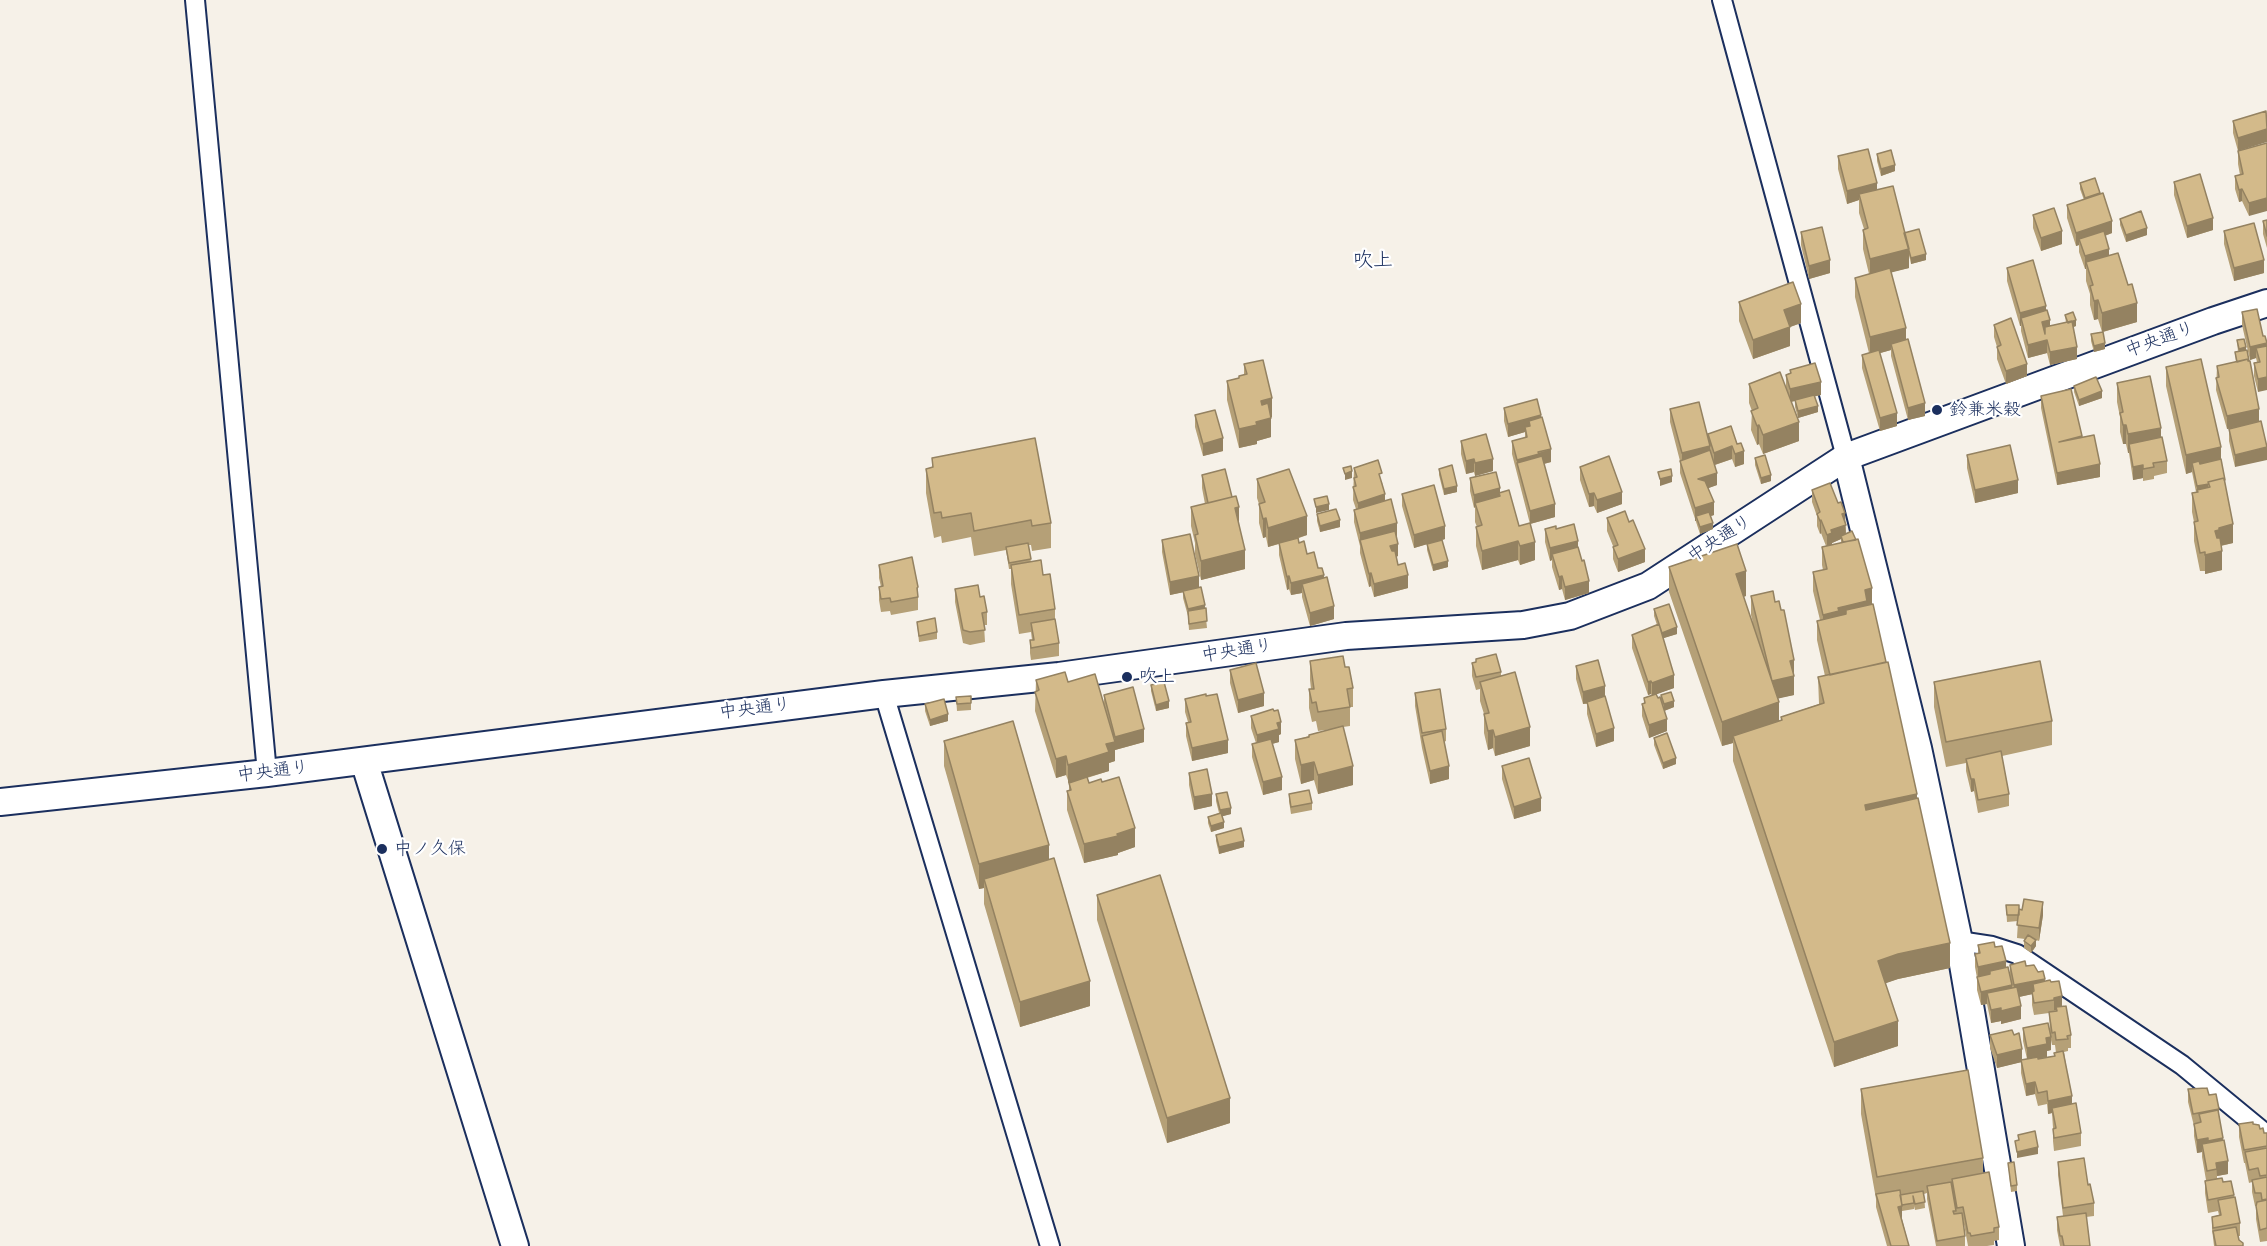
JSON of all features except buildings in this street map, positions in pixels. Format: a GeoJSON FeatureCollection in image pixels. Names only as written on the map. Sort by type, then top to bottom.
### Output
{"type":"FeatureCollection","features":[{"type":"Feature","properties":{"kind":"street"},"geometry":{"type":"LineString","coordinates":[[195,0],[267,773]]}},
{"type":"Feature","properties":{"kind":"street"},"geometry":{"type":"LineString","coordinates":[[1722,0],[1846,457],[1918,748],[1959,941],[2011,1246]]}},
{"type":"Feature","properties":{"kind":"street","name":"中央通り"},"geometry":{"type":"LineString","coordinates":[[0,802],[267,773],[884,694],[1069,675],[1346,636],[1524,625],[1570,616],[1648,586],[1846,457],[2267,303]]}},
{"type":"Feature","properties":{"kind":"street"},"geometry":{"type":"LineString","coordinates":[[884,694],[1050,1246]]}},
{"type":"Feature","properties":{"kind":"street"},"geometry":{"type":"LineString","coordinates":[[364,761],[515,1246]]}},
{"type":"Feature","properties":{"kind":"street"},"geometry":{"type":"LineString","coordinates":[[1959,941],[1992,946],[2017,954],[2182,1065],[2267,1135]]}},
{"type":"Feature","properties":{"kind":"place","name":"鈴兼米穀"},"geometry":{"type":"Point","coordinates":[1937,410]}},
{"type":"Feature","properties":{"kind":"place","name":"吹上"},"geometry":{"type":"Point","coordinates":[1127,677]}},
{"type":"Feature","properties":{"kind":"place","name":"中ノ久保"},"geometry":{"type":"Point","coordinates":[382,849]}},
{"type":"Feature","properties":{"kind":"district","name":"吹上"},"geometry":{"type":"Point","coordinates":[1373,261]}}]}
